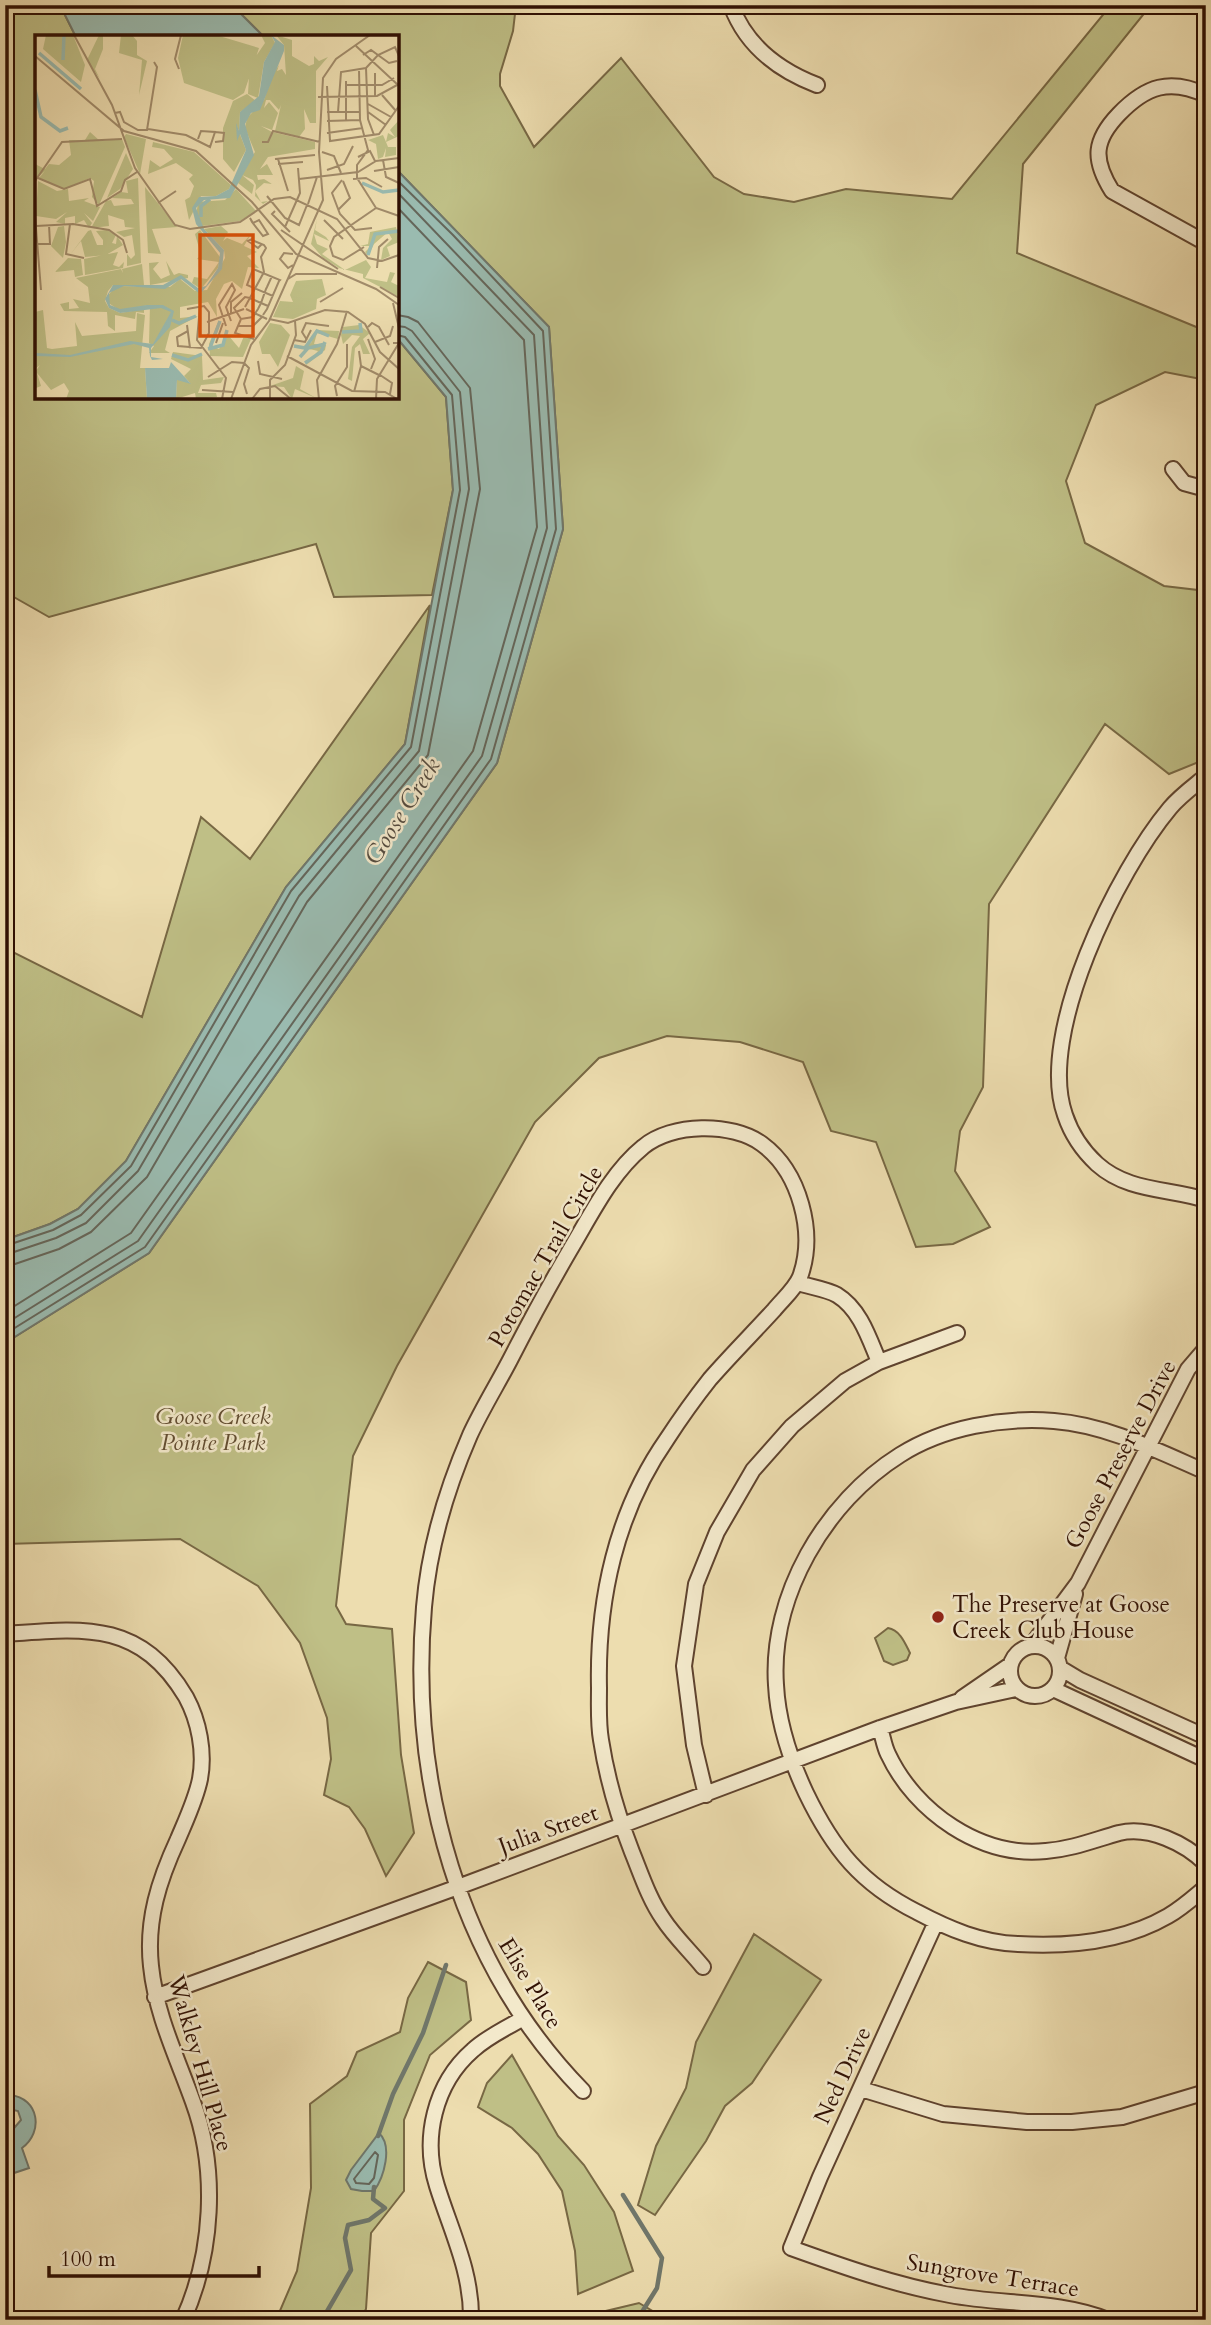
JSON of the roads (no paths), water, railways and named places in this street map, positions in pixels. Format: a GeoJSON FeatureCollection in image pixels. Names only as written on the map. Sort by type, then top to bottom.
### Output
{"type":"FeatureCollection","features":[{"type":"Feature","properties":{"kind":"street"},"geometry":{"type":"LineString","coordinates":[[731,5],[739,24],[760,51],[789,73],[817,85]]}},
{"type":"Feature","properties":{"kind":"street"},"geometry":{"type":"LineString","coordinates":[[1206,96],[1187,88],[1170,86],[1134,98],[1108,126],[1101,138],[1098,152],[1104,178],[1112,191],[1206,243]]}},
{"type":"Feature","properties":{"kind":"street"},"geometry":{"type":"LineString","coordinates":[[1173,469],[1184,483],[1206,489]]}},
{"type":"Feature","properties":{"kind":"street"},"geometry":{"type":"LineString","coordinates":[[1206,776],[1171,806],[1133,858],[1094,933],[1069,1011],[1062,1044],[1059,1082],[1064,1114],[1070,1128],[1098,1165],[1114,1177],[1138,1187],[1206,1200]]}},
{"type":"Feature","properties":{"kind":"street","name":"Potomac Trail Circle"},"geometry":{"type":"LineString","coordinates":[[458,1887],[438,1820],[426,1758],[422,1697],[424,1601],[439,1519],[471,1434],[551,1283],[611,1182],[645,1144],[685,1129],[727,1128],[761,1144],[790,1174],[801,1207],[807,1249],[799,1283],[709,1381],[664,1442],[629,1506],[606,1579],[598,1656],[599,1734],[622,1826],[662,1918],[703,1967]]}},
{"type":"Feature","properties":{"kind":"street"},"geometry":{"type":"LineString","coordinates":[[799,1283],[836,1295],[853,1310],[862,1322],[879,1362]]}},
{"type":"Feature","properties":{"kind":"street"},"geometry":{"type":"LineString","coordinates":[[706,1795],[694,1745],[684,1666],[696,1584],[717,1532],[760,1461],[803,1417],[845,1381],[879,1362],[957,1333]]}},
{"type":"Feature","properties":{"kind":"street","name":"Goose Preserve Drive"},"geometry":{"type":"LineString","coordinates":[[1078,1583],[1188,1368],[1206,1348]]}},
{"type":"Feature","properties":{"kind":"street"},"geometry":{"type":"LineString","coordinates":[[1206,1472],[1097,1429],[1056,1421],[989,1423],[942,1435],[901,1454],[873,1475],[841,1507],[823,1530],[793,1585],[777,1647],[776,1686],[782,1729],[792,1763],[836,1848],[864,1879],[889,1897],[936,1922],[997,1943],[1068,1944],[1099,1941],[1167,1916],[1206,1887]]}},
{"type":"Feature","properties":{"kind":"street"},"geometry":{"type":"LineString","coordinates":[[1031,1646],[1078,1583]]}},
{"type":"Feature","properties":{"kind":"street"},"geometry":{"type":"LineString","coordinates":[[1078,1583],[1058,1663],[1059,1680],[1053,1689],[1044,1695],[1024,1695],[1016,1689],[1010,1678],[1010,1665],[1014,1656],[1022,1649],[1041,1647],[1058,1663],[1080,1680],[1206,1737]]}},
{"type":"Feature","properties":{"kind":"street","name":"Walkley Hill Place"},"geometry":{"type":"LineString","coordinates":[[5,1634],[76,1629],[122,1639],[145,1650],[164,1666],[191,1706],[201,1740],[200,1780],[167,1864],[152,1912],[149,1940],[155,1997],[194,2105],[206,2158],[206,2236],[202,2262],[183,2320]]}},
{"type":"Feature","properties":{"kind":"street","name":"Julia Street"},"geometry":{"type":"LineString","coordinates":[[956,1702],[1010,1665]]}},
{"type":"Feature","properties":{"kind":"street","name":"Julia Street"},"geometry":{"type":"LineString","coordinates":[[155,1997],[706,1795],[880,1728],[956,1702],[1016,1689]]}},
{"type":"Feature","properties":{"kind":"street"},"geometry":{"type":"LineString","coordinates":[[1053,1689],[1206,1760]]}},
{"type":"Feature","properties":{"kind":"street"},"geometry":{"type":"LineString","coordinates":[[880,1728],[888,1754],[917,1796],[951,1827],[997,1847],[1046,1851],[1076,1847],[1120,1833],[1136,1832],[1152,1834],[1180,1844],[1194,1852],[1206,1864]]}},
{"type":"Feature","properties":{"kind":"street","name":"Elise Place"},"geometry":{"type":"LineString","coordinates":[[458,1887],[483,1949],[522,2019],[553,2061],[583,2091]]}},
{"type":"Feature","properties":{"kind":"street","name":"Ned Drive"},"geometry":{"type":"LineString","coordinates":[[791,2248],[820,2177],[936,1922]]}},
{"type":"Feature","properties":{"kind":"street"},"geometry":{"type":"LineString","coordinates":[[471,2320],[468,2276],[436,2184],[431,2160],[435,2110],[444,2086],[473,2050],[522,2019]]}},
{"type":"Feature","properties":{"kind":"street"},"geometry":{"type":"LineString","coordinates":[[861,2089],[943,2114],[1027,2122],[1072,2122],[1122,2117],[1206,2092]]}},
{"type":"Feature","properties":{"kind":"street","name":"Sungrove Terrace"},"geometry":{"type":"LineString","coordinates":[[791,2248],[868,2276],[953,2296],[1037,2304],[1093,2314],[1108,2320]]}},
{"type":"Feature","properties":{"kind":"water"},"geometry":{"type":"Polygon","coordinates":[[[60,5],[232,5],[262,35],[75,35],[60,5]]]}},
{"type":"Feature","properties":{"kind":"water","name":"Goose Creek"},"geometry":{"type":"Polygon","coordinates":[[[399,172],[549,327],[563,529],[497,763],[149,1253],[5,1343],[5,1240],[50,1224],[78,1209],[126,1161],[286,887],[405,744],[453,490],[446,397],[399,340],[399,172]]]}},
{"type":"Feature","properties":{"kind":"water"},"geometry":{"type":"Polygon","coordinates":[[[10,2095],[27,2102],[32,2109],[36,2125],[29,2141],[22,2148],[29,2168],[5,2176],[5,2119],[11,2117],[15,2127],[21,2120],[18,2111],[9,2109],[5,2096],[10,2095]]]}},
{"type":"Feature","properties":{"kind":"water"},"geometry":{"type":"Polygon","coordinates":[[[379,2133],[386,2146],[386,2162],[378,2185],[374,2191],[351,2189],[346,2180],[351,2170],[379,2133]]]}},
{"type":"Feature","properties":{"kind":"waterway"},"geometry":{"type":"LineString","coordinates":[[378,2136],[393,2094],[423,2033],[446,1965]]}},
{"type":"Feature","properties":{"kind":"waterway"},"geometry":{"type":"LineString","coordinates":[[322,2320],[351,2270],[345,2238],[348,2225],[369,2220],[385,2208],[373,2199],[374,2187]]}},
{"type":"Feature","properties":{"kind":"waterway"},"geometry":{"type":"LineString","coordinates":[[623,2195],[662,2258],[657,2288],[637,2320]]}},
{"type":"Feature","properties":{"kind":"place","name":"The Preserve at Goose Creek Club House"},"geometry":{"type":"Point","coordinates":[938,1617]}},
{"type":"Feature","properties":{"kind":"park label","name":"Goose Creek Pointe Park"},"geometry":{"type":"Point","coordinates":[213,1429]}}]}
